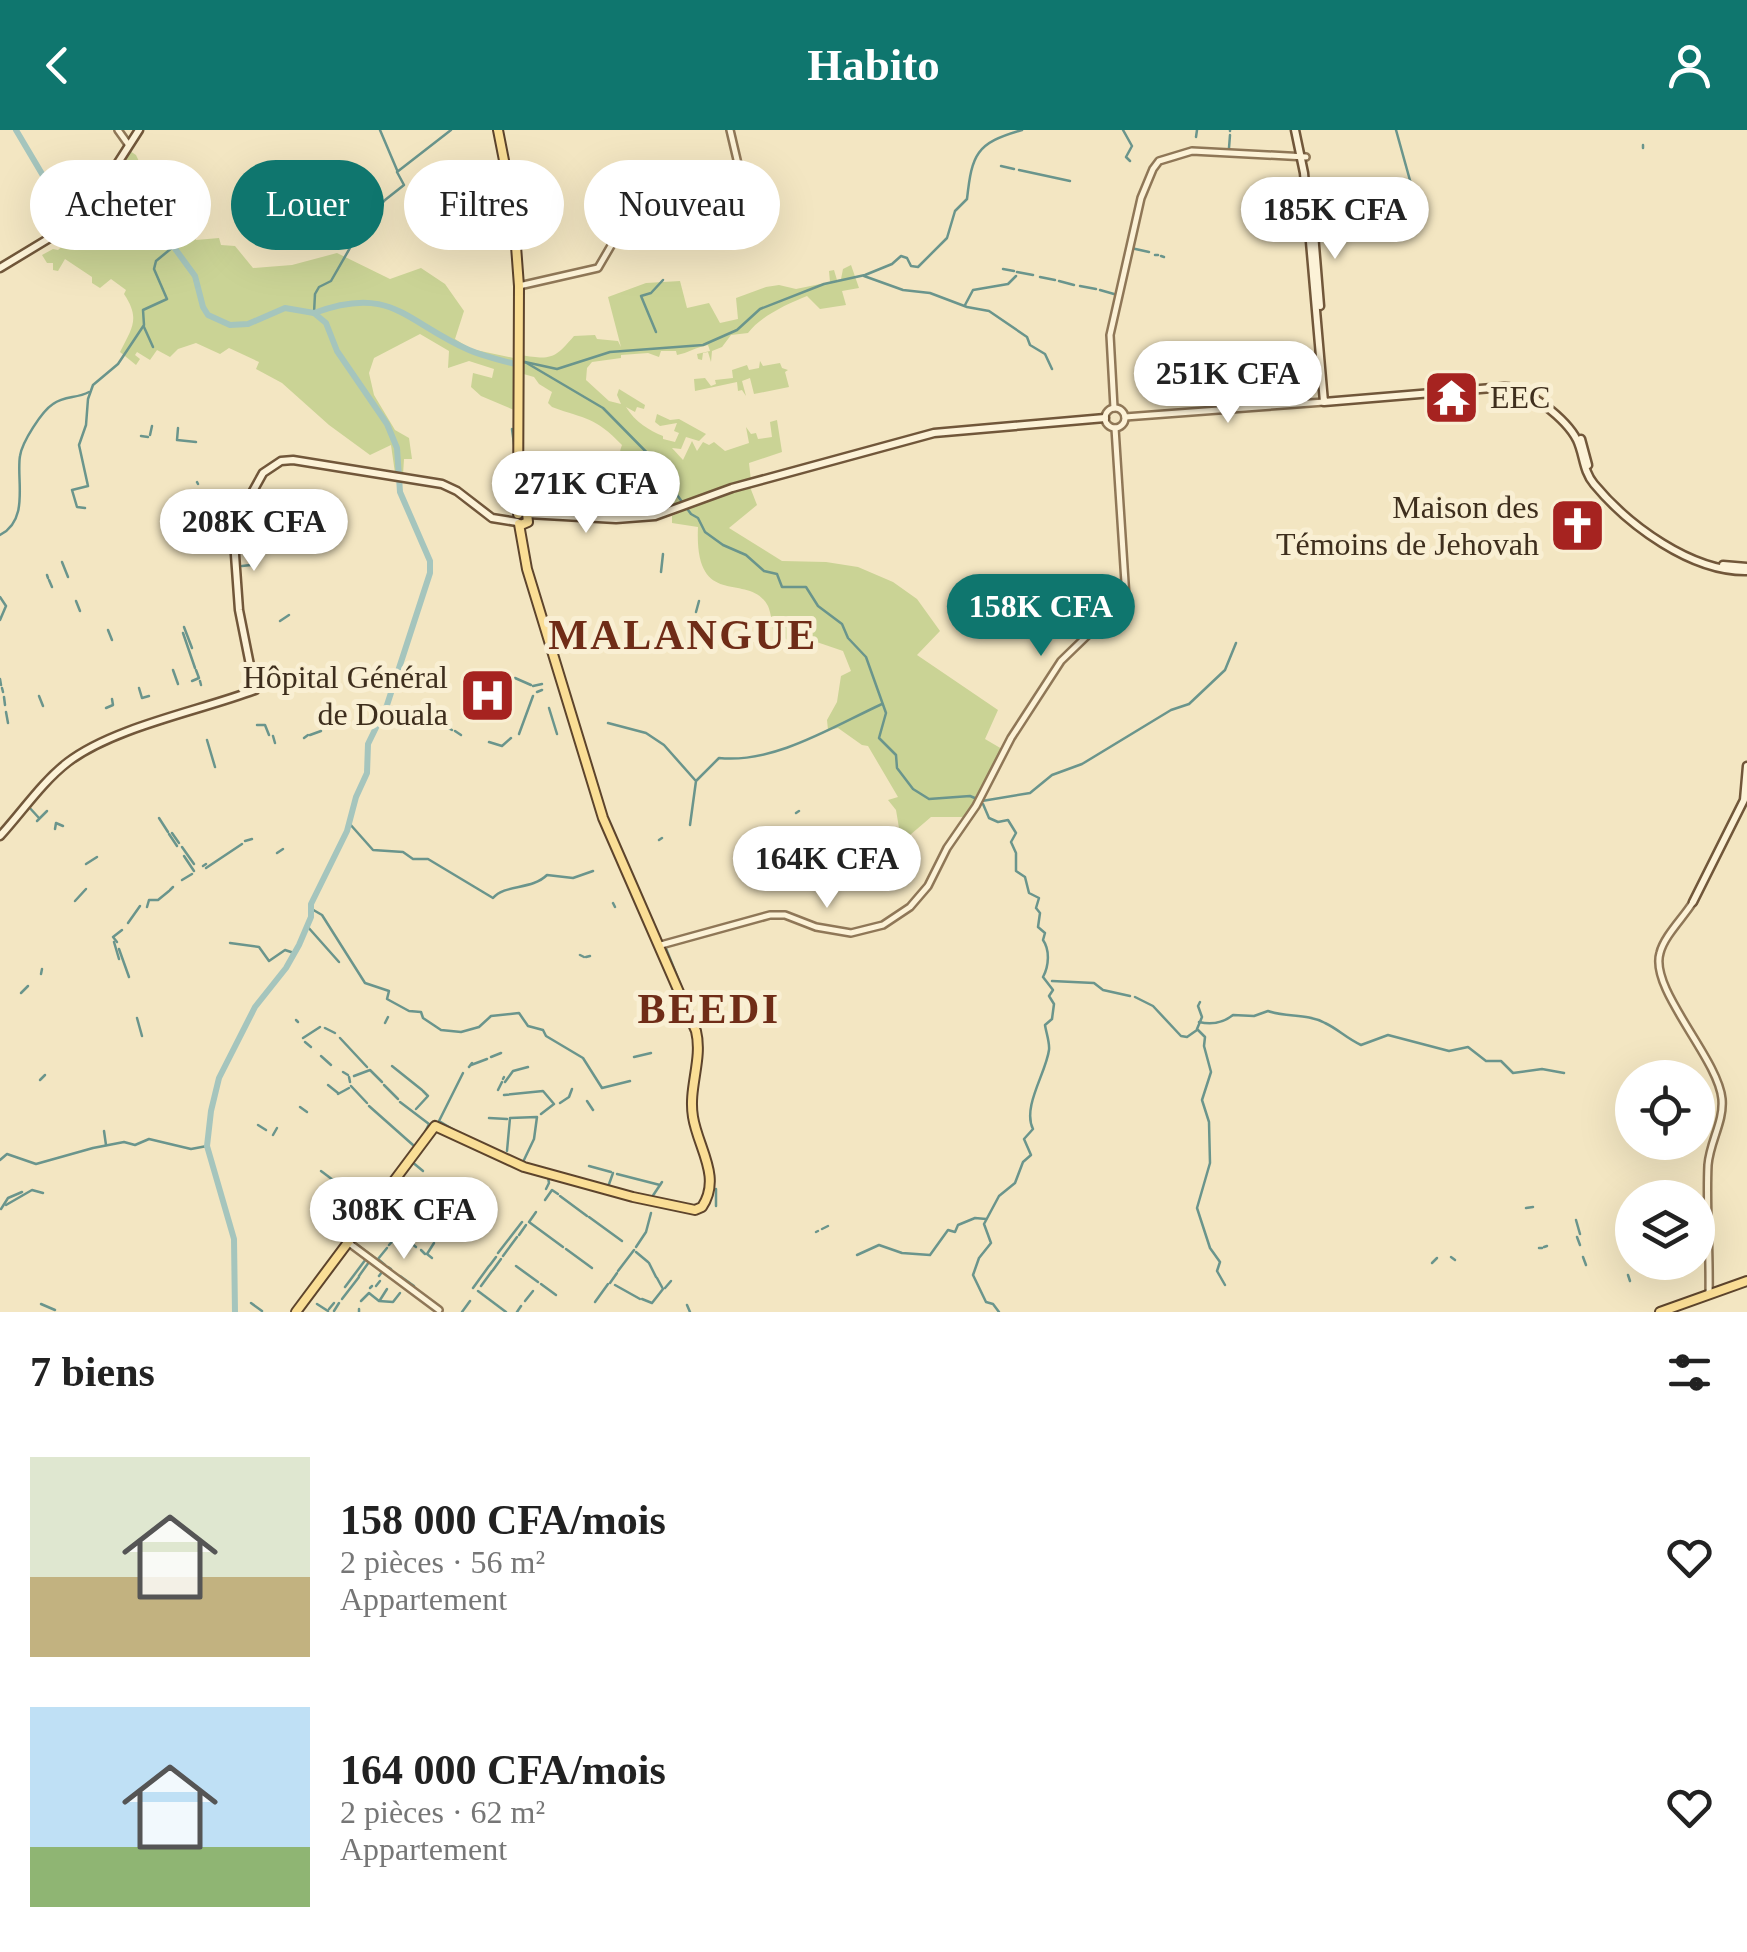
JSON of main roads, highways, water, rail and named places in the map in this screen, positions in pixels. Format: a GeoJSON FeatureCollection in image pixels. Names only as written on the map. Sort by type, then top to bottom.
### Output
{"type":"FeatureCollection","features":[{"type":"Feature","properties":{"kind":"main road"},"geometry":{"type":"LineString","coordinates":[[0,268],[73,224],[89,208],[139,130]]}},
{"type":"Feature","properties":{"kind":"main road"},"geometry":{"type":"LineString","coordinates":[[296,1312],[435,1126],[524,1167],[654,1202],[692,1210],[702,1207],[709,1195],[710,1181],[692,1115],[698,1035],[604,822],[520,541],[519,286],[513,206],[498,130]]}},
{"type":"Feature","properties":{"kind":"main road"},"geometry":{"type":"LineString","coordinates":[[1297,130],[1307,183],[1325,401],[1504,387],[1524,389],[1572,432],[1590,478],[1632,520],[1692,557],[1721,568],[1747,569]]}},
{"type":"Feature","properties":{"kind":"main road"},"geometry":{"type":"LineString","coordinates":[[0,836],[64,765],[84,752],[108,740],[255,690],[240,610],[232,532],[238,513],[262,473],[281,461],[446,486],[492,518],[630,519],[678,510],[732,488],[934,434],[1105,418]]}},
{"type":"Feature","properties":{"kind":"main road"},"geometry":{"type":"LineString","coordinates":[[1694,902],[1744,800],[1747,766]]}},
{"type":"Feature","properties":{"kind":"main road"},"geometry":{"type":"LineString","coordinates":[[1660,1312],[1747,1281]]}},
{"type":"Feature","properties":{"kind":"waterway"},"geometry":{"type":"LineString","coordinates":[[16,130],[74,228],[91,239],[143,227],[165,235],[195,276],[208,315],[230,325],[248,324],[285,308],[314,313],[326,323],[337,351],[387,424],[397,448],[400,492],[430,561],[430,573],[387,705],[368,744],[367,773],[347,831],[311,904],[311,917],[299,945],[255,1007],[219,1078],[207,1146],[234,1239],[235,1312]]}},
{"type":"Feature","properties":{"kind":"waterway"},"geometry":{"type":"LineString","coordinates":[[380,130],[397,170]]}},
{"type":"Feature","properties":{"kind":"waterway"},"geometry":{"type":"LineString","coordinates":[[314,313],[319,287],[331,281],[362,227],[404,185],[397,172],[451,130]]}},
{"type":"Feature","properties":{"kind":"waterway"},"geometry":{"type":"LineString","coordinates":[[515,364],[525,362],[557,369],[610,352],[703,345],[737,330],[760,309],[824,284],[865,275],[901,256],[918,267],[947,238],[955,211],[967,199],[971,171],[979,152],[995,140],[1022,130]]}},
{"type":"Feature","properties":{"kind":"waterway"},"geometry":{"type":"LineString","coordinates":[[1123,130],[1132,146],[1126,157],[1130,161]]}},
{"type":"Feature","properties":{"kind":"waterway"},"geometry":{"type":"LineString","coordinates":[[1196,137],[1197,130]]}},
{"type":"Feature","properties":{"kind":"waterway"},"geometry":{"type":"LineString","coordinates":[[1396,130],[1411,184]]}},
{"type":"Feature","properties":{"kind":"waterway"},"geometry":{"type":"LineString","coordinates":[[1229,148],[1230,135]]}},
{"type":"Feature","properties":{"kind":"waterway"},"geometry":{"type":"LineString","coordinates":[[1001,166],[1014,169]]}},
{"type":"Feature","properties":{"kind":"waterway"},"geometry":{"type":"LineString","coordinates":[[1019,170],[1070,181]]}},
{"type":"Feature","properties":{"kind":"waterway"},"geometry":{"type":"LineString","coordinates":[[1131,248],[1149,252]]}},
{"type":"Feature","properties":{"kind":"waterway"},"geometry":{"type":"LineString","coordinates":[[85,508],[77,507],[72,490],[88,486],[79,445],[86,425],[88,399],[93,385],[118,364],[144,325],[143,310],[167,299],[154,269],[156,261],[169,250]]}},
{"type":"Feature","properties":{"kind":"waterway"},"geometry":{"type":"LineString","coordinates":[[1003,269],[1014,271]]}},
{"type":"Feature","properties":{"kind":"waterway"},"geometry":{"type":"LineString","coordinates":[[1017,272],[1033,275]]}},
{"type":"Feature","properties":{"kind":"waterway"},"geometry":{"type":"LineString","coordinates":[[1123,291],[1127,273]]}},
{"type":"Feature","properties":{"kind":"waterway"},"geometry":{"type":"LineString","coordinates":[[864,276],[989,311],[1027,337],[1030,345],[1045,354],[1052,369]]}},
{"type":"Feature","properties":{"kind":"waterway"},"geometry":{"type":"LineString","coordinates":[[965,305],[973,290],[1008,284],[1016,276]]}},
{"type":"Feature","properties":{"kind":"waterway"},"geometry":{"type":"LineString","coordinates":[[1040,277],[1055,280]]}},
{"type":"Feature","properties":{"kind":"waterway"},"geometry":{"type":"LineString","coordinates":[[656,332],[641,296],[651,293],[663,280]]}},
{"type":"Feature","properties":{"kind":"waterway"},"geometry":{"type":"LineString","coordinates":[[1059,281],[1074,285]]}},
{"type":"Feature","properties":{"kind":"waterway"},"geometry":{"type":"LineString","coordinates":[[1080,286],[1096,289]]}},
{"type":"Feature","properties":{"kind":"waterway"},"geometry":{"type":"LineString","coordinates":[[1100,290],[1114,294]]}},
{"type":"Feature","properties":{"kind":"waterway"},"geometry":{"type":"LineString","coordinates":[[314,313],[340,305],[380,305],[397,310],[469,350],[515,364]]}},
{"type":"Feature","properties":{"kind":"waterway"},"geometry":{"type":"LineString","coordinates":[[144,327],[153,347]]}},
{"type":"Feature","properties":{"kind":"waterway"},"geometry":{"type":"LineString","coordinates":[[525,362],[603,408],[663,469],[669,484],[705,532],[746,555],[764,571],[777,574],[782,587],[806,587],[818,606],[842,624],[848,638],[866,657],[886,713],[879,738],[896,755],[897,768],[913,789],[929,799],[970,796],[982,801],[1030,793],[1052,775],[1082,764],[1171,710],[1189,704],[1225,670],[1236,643]]}},
{"type":"Feature","properties":{"kind":"waterway"},"geometry":{"type":"LineString","coordinates":[[0,535],[15,520],[20,498],[20,456],[33,427],[53,404],[89,392]]}},
{"type":"Feature","properties":{"kind":"waterway"},"geometry":{"type":"LineString","coordinates":[[150,435],[152,426]]}},
{"type":"Feature","properties":{"kind":"waterway"},"geometry":{"type":"LineString","coordinates":[[178,428],[177,440],[196,442]]}},
{"type":"Feature","properties":{"kind":"waterway"},"geometry":{"type":"LineString","coordinates":[[512,429],[515,451]]}},
{"type":"Feature","properties":{"kind":"waterway"},"geometry":{"type":"LineString","coordinates":[[141,436],[148,437]]}},
{"type":"Feature","properties":{"kind":"waterway"},"geometry":{"type":"LineString","coordinates":[[661,572],[663,554]]}},
{"type":"Feature","properties":{"kind":"waterway"},"geometry":{"type":"LineString","coordinates":[[62,562],[68,577]]}},
{"type":"Feature","properties":{"kind":"waterway"},"geometry":{"type":"LineString","coordinates":[[242,566],[251,565]]}},
{"type":"Feature","properties":{"kind":"waterway"},"geometry":{"type":"LineString","coordinates":[[49,580],[52,587]]}},
{"type":"Feature","properties":{"kind":"waterway"},"geometry":{"type":"LineString","coordinates":[[0,597],[6,606],[0,620]]}},
{"type":"Feature","properties":{"kind":"waterway"},"geometry":{"type":"LineString","coordinates":[[76,601],[80,611]]}},
{"type":"Feature","properties":{"kind":"waterway"},"geometry":{"type":"LineString","coordinates":[[696,612],[699,601]]}},
{"type":"Feature","properties":{"kind":"waterway"},"geometry":{"type":"LineString","coordinates":[[280,621],[289,615]]}},
{"type":"Feature","properties":{"kind":"waterway"},"geometry":{"type":"LineString","coordinates":[[184,627],[192,648]]}},
{"type":"Feature","properties":{"kind":"waterway"},"geometry":{"type":"LineString","coordinates":[[108,630],[112,640]]}},
{"type":"Feature","properties":{"kind":"waterway"},"geometry":{"type":"LineString","coordinates":[[183,633],[195,668]]}},
{"type":"Feature","properties":{"kind":"waterway"},"geometry":{"type":"LineString","coordinates":[[173,670],[178,684]]}},
{"type":"Feature","properties":{"kind":"waterway"},"geometry":{"type":"LineString","coordinates":[[192,681],[199,678],[196,670]]}},
{"type":"Feature","properties":{"kind":"waterway"},"geometry":{"type":"LineString","coordinates":[[515,678],[531,685]]}},
{"type":"Feature","properties":{"kind":"waterway"},"geometry":{"type":"LineString","coordinates":[[0,679],[1,685]]}},
{"type":"Feature","properties":{"kind":"waterway"},"geometry":{"type":"LineString","coordinates":[[200,681],[201,685]]}},
{"type":"Feature","properties":{"kind":"waterway"},"geometry":{"type":"LineString","coordinates":[[257,688],[267,684]]}},
{"type":"Feature","properties":{"kind":"waterway"},"geometry":{"type":"LineString","coordinates":[[533,686],[542,684]]}},
{"type":"Feature","properties":{"kind":"waterway"},"geometry":{"type":"LineString","coordinates":[[258,690],[268,686]]}},
{"type":"Feature","properties":{"kind":"waterway"},"geometry":{"type":"LineString","coordinates":[[2,688],[3,692]]}},
{"type":"Feature","properties":{"kind":"waterway"},"geometry":{"type":"LineString","coordinates":[[139,688],[142,698],[149,696]]}},
{"type":"Feature","properties":{"kind":"waterway"},"geometry":{"type":"LineString","coordinates":[[537,692],[542,690]]}},
{"type":"Feature","properties":{"kind":"waterway"},"geometry":{"type":"LineString","coordinates":[[39,696],[43,706]]}},
{"type":"Feature","properties":{"kind":"waterway"},"geometry":{"type":"LineString","coordinates":[[519,734],[533,696]]}},
{"type":"Feature","properties":{"kind":"waterway"},"geometry":{"type":"LineString","coordinates":[[4,697],[5,705]]}},
{"type":"Feature","properties":{"kind":"waterway"},"geometry":{"type":"LineString","coordinates":[[106,708],[113,705],[112,699]]}},
{"type":"Feature","properties":{"kind":"waterway"},"geometry":{"type":"LineString","coordinates":[[690,825],[696,781],[719,758],[782,749],[882,704]]}},
{"type":"Feature","properties":{"kind":"waterway"},"geometry":{"type":"LineString","coordinates":[[549,708],[557,734]]}},
{"type":"Feature","properties":{"kind":"waterway"},"geometry":{"type":"LineString","coordinates":[[6,712],[8,723]]}},
{"type":"Feature","properties":{"kind":"waterway"},"geometry":{"type":"LineString","coordinates":[[140,730],[163,723]]}},
{"type":"Feature","properties":{"kind":"waterway"},"geometry":{"type":"LineString","coordinates":[[445,723],[452,730]]}},
{"type":"Feature","properties":{"kind":"waterway"},"geometry":{"type":"LineString","coordinates":[[608,723],[646,733],[664,745],[695,780]]}},
{"type":"Feature","properties":{"kind":"waterway"},"geometry":{"type":"LineString","coordinates":[[257,725],[265,725],[269,735]]}},
{"type":"Feature","properties":{"kind":"waterway"},"geometry":{"type":"LineString","coordinates":[[310,735],[321,731]]}},
{"type":"Feature","properties":{"kind":"waterway"},"geometry":{"type":"LineString","coordinates":[[455,731],[461,735]]}},
{"type":"Feature","properties":{"kind":"waterway"},"geometry":{"type":"LineString","coordinates":[[304,738],[308,735]]}},
{"type":"Feature","properties":{"kind":"waterway"},"geometry":{"type":"LineString","coordinates":[[273,736],[275,743]]}},
{"type":"Feature","properties":{"kind":"waterway"},"geometry":{"type":"LineString","coordinates":[[489,742],[502,746],[511,738]]}},
{"type":"Feature","properties":{"kind":"waterway"},"geometry":{"type":"LineString","coordinates":[[207,740],[215,767]]}},
{"type":"Feature","properties":{"kind":"waterway"},"geometry":{"type":"LineString","coordinates":[[983,804],[989,818],[998,822],[1008,820],[1016,833],[1011,842],[1016,853],[1016,871],[1025,877],[1029,893],[1039,898],[1038,927],[1045,933],[1043,940],[1048,953],[1043,977],[1053,990],[1049,996],[1054,1004],[1052,1019],[1045,1025],[1047,1059],[1030,1111],[1033,1129],[1024,1139],[1031,1155],[1023,1162],[1015,1183],[999,1196],[984,1224],[991,1243],[979,1258],[973,1275],[986,1302],[999,1312]]}},
{"type":"Feature","properties":{"kind":"waterway"},"geometry":{"type":"LineString","coordinates":[[28,806],[39,818]]}},
{"type":"Feature","properties":{"kind":"waterway"},"geometry":{"type":"LineString","coordinates":[[37,821],[47,811]]}},
{"type":"Feature","properties":{"kind":"waterway"},"geometry":{"type":"LineString","coordinates":[[159,818],[168,832]]}},
{"type":"Feature","properties":{"kind":"waterway"},"geometry":{"type":"LineString","coordinates":[[55,829],[56,823],[63,826]]}},
{"type":"Feature","properties":{"kind":"waterway"},"geometry":{"type":"LineString","coordinates":[[349,823],[373,850],[428,859],[493,898],[547,875],[573,878],[593,871]]}},
{"type":"Feature","properties":{"kind":"waterway"},"geometry":{"type":"LineString","coordinates":[[172,833],[179,843]]}},
{"type":"Feature","properties":{"kind":"waterway"},"geometry":{"type":"LineString","coordinates":[[169,834],[177,846]]}},
{"type":"Feature","properties":{"kind":"waterway"},"geometry":{"type":"LineString","coordinates":[[245,841],[252,839]]}},
{"type":"Feature","properties":{"kind":"waterway"},"geometry":{"type":"LineString","coordinates":[[206,868],[242,844]]}},
{"type":"Feature","properties":{"kind":"waterway"},"geometry":{"type":"LineString","coordinates":[[182,847],[194,864]]}},
{"type":"Feature","properties":{"kind":"waterway"},"geometry":{"type":"LineString","coordinates":[[277,853],[283,849]]}},
{"type":"Feature","properties":{"kind":"waterway"},"geometry":{"type":"LineString","coordinates":[[184,856],[194,871]]}},
{"type":"Feature","properties":{"kind":"waterway"},"geometry":{"type":"LineString","coordinates":[[86,864],[97,857]]}},
{"type":"Feature","properties":{"kind":"waterway"},"geometry":{"type":"LineString","coordinates":[[864,868],[868,878]]}},
{"type":"Feature","properties":{"kind":"waterway"},"geometry":{"type":"LineString","coordinates":[[182,880],[192,874]]}},
{"type":"Feature","properties":{"kind":"waterway"},"geometry":{"type":"LineString","coordinates":[[170,890],[173,887]]}},
{"type":"Feature","properties":{"kind":"waterway"},"geometry":{"type":"LineString","coordinates":[[75,901],[86,889]]}},
{"type":"Feature","properties":{"kind":"waterway"},"geometry":{"type":"LineString","coordinates":[[147,907],[149,900],[158,900],[169,891]]}},
{"type":"Feature","properties":{"kind":"waterway"},"geometry":{"type":"LineString","coordinates":[[613,903],[615,907]]}},
{"type":"Feature","properties":{"kind":"waterway"},"geometry":{"type":"LineString","coordinates":[[128,923],[140,906]]}},
{"type":"Feature","properties":{"kind":"waterway"},"geometry":{"type":"LineString","coordinates":[[310,908],[322,915],[365,983],[389,991],[387,999],[409,1011],[421,1012],[423,1018],[441,1030],[461,1032],[479,1027],[491,1016],[519,1013],[528,1026],[543,1030],[546,1036],[583,1058],[602,1088],[630,1081]]}},
{"type":"Feature","properties":{"kind":"waterway"},"geometry":{"type":"LineString","coordinates":[[307,926],[339,962]]}},
{"type":"Feature","properties":{"kind":"waterway"},"geometry":{"type":"LineString","coordinates":[[117,942],[113,937],[122,930]]}},
{"type":"Feature","properties":{"kind":"waterway"},"geometry":{"type":"LineString","coordinates":[[114,942],[119,959]]}},
{"type":"Feature","properties":{"kind":"waterway"},"geometry":{"type":"LineString","coordinates":[[230,943],[259,947],[269,961],[285,950],[294,953]]}},
{"type":"Feature","properties":{"kind":"waterway"},"geometry":{"type":"LineString","coordinates":[[665,946],[681,986]]}},
{"type":"Feature","properties":{"kind":"waterway"},"geometry":{"type":"LineString","coordinates":[[119,949],[129,977]]}},
{"type":"Feature","properties":{"kind":"waterway"},"geometry":{"type":"LineString","coordinates":[[580,955],[584,957]]}},
{"type":"Feature","properties":{"kind":"waterway"},"geometry":{"type":"LineString","coordinates":[[586,957],[590,956]]}},
{"type":"Feature","properties":{"kind":"waterway"},"geometry":{"type":"LineString","coordinates":[[41,974],[42,969]]}},
{"type":"Feature","properties":{"kind":"waterway"},"geometry":{"type":"LineString","coordinates":[[1052,981],[1094,983],[1103,990],[1130,996]]}},
{"type":"Feature","properties":{"kind":"waterway"},"geometry":{"type":"LineString","coordinates":[[21,993],[28,986]]}},
{"type":"Feature","properties":{"kind":"waterway"},"geometry":{"type":"LineString","coordinates":[[1135,997],[1153,1006],[1181,1036],[1187,1037],[1197,1030]]}},
{"type":"Feature","properties":{"kind":"waterway"},"geometry":{"type":"LineString","coordinates":[[1200,1002],[1202,1017],[1197,1029],[1205,1037],[1211,1072],[1202,1100],[1209,1122],[1210,1163],[1197,1208],[1210,1248],[1220,1262],[1217,1271],[1225,1285]]}},
{"type":"Feature","properties":{"kind":"waterway"},"geometry":{"type":"LineString","coordinates":[[1199,1022],[1217,1023],[1233,1015],[1254,1016],[1268,1011],[1318,1020],[1361,1045],[1388,1035],[1449,1051],[1468,1047],[1486,1061],[1501,1061],[1513,1073],[1542,1069],[1564,1073]]}},
{"type":"Feature","properties":{"kind":"waterway"},"geometry":{"type":"LineString","coordinates":[[385,1023],[388,1017]]}},
{"type":"Feature","properties":{"kind":"waterway"},"geometry":{"type":"LineString","coordinates":[[137,1018],[142,1036]]}},
{"type":"Feature","properties":{"kind":"waterway"},"geometry":{"type":"LineString","coordinates":[[303,1038],[320,1027]]}},
{"type":"Feature","properties":{"kind":"waterway"},"geometry":{"type":"LineString","coordinates":[[325,1028],[335,1033]]}},
{"type":"Feature","properties":{"kind":"waterway"},"geometry":{"type":"LineString","coordinates":[[340,1038],[367,1067]]}},
{"type":"Feature","properties":{"kind":"waterway"},"geometry":{"type":"LineString","coordinates":[[305,1042],[311,1047]]}},
{"type":"Feature","properties":{"kind":"waterway"},"geometry":{"type":"LineString","coordinates":[[491,1057],[501,1053]]}},
{"type":"Feature","properties":{"kind":"waterway"},"geometry":{"type":"LineString","coordinates":[[634,1057],[651,1053]]}},
{"type":"Feature","properties":{"kind":"waterway"},"geometry":{"type":"LineString","coordinates":[[321,1056],[331,1065]]}},
{"type":"Feature","properties":{"kind":"waterway"},"geometry":{"type":"LineString","coordinates":[[471,1065],[487,1059]]}},
{"type":"Feature","properties":{"kind":"waterway"},"geometry":{"type":"LineString","coordinates":[[469,1067],[472,1063]]}},
{"type":"Feature","properties":{"kind":"waterway"},"geometry":{"type":"LineString","coordinates":[[392,1066],[422,1090]]}},
{"type":"Feature","properties":{"kind":"waterway"},"geometry":{"type":"LineString","coordinates":[[505,1082],[513,1071],[528,1067]]}},
{"type":"Feature","properties":{"kind":"waterway"},"geometry":{"type":"LineString","coordinates":[[354,1076],[370,1070],[382,1082]]}},
{"type":"Feature","properties":{"kind":"waterway"},"geometry":{"type":"LineString","coordinates":[[343,1072],[348,1075]]}},
{"type":"Feature","properties":{"kind":"waterway"},"geometry":{"type":"LineString","coordinates":[[459,1133],[439,1121],[463,1073]]}},
{"type":"Feature","properties":{"kind":"waterway"},"geometry":{"type":"LineString","coordinates":[[40,1080],[45,1075]]}},
{"type":"Feature","properties":{"kind":"waterway"},"geometry":{"type":"LineString","coordinates":[[349,1077],[350,1082]]}},
{"type":"Feature","properties":{"kind":"waterway"},"geometry":{"type":"LineString","coordinates":[[498,1090],[502,1082]]}},
{"type":"Feature","properties":{"kind":"waterway"},"geometry":{"type":"LineString","coordinates":[[328,1085],[338,1093]]}},
{"type":"Feature","properties":{"kind":"waterway"},"geometry":{"type":"LineString","coordinates":[[384,1085],[398,1099]]}},
{"type":"Feature","properties":{"kind":"waterway"},"geometry":{"type":"LineString","coordinates":[[351,1086],[367,1103]]}},
{"type":"Feature","properties":{"kind":"waterway"},"geometry":{"type":"LineString","coordinates":[[338,1094],[349,1088]]}},
{"type":"Feature","properties":{"kind":"waterway"},"geometry":{"type":"LineString","coordinates":[[560,1103],[572,1089]]}},
{"type":"Feature","properties":{"kind":"waterway"},"geometry":{"type":"LineString","coordinates":[[416,1109],[428,1096],[423,1091]]}},
{"type":"Feature","properties":{"kind":"waterway"},"geometry":{"type":"LineString","coordinates":[[504,1095],[543,1091],[554,1104],[541,1114]]}},
{"type":"Feature","properties":{"kind":"waterway"},"geometry":{"type":"LineString","coordinates":[[587,1101],[593,1110]]}},
{"type":"Feature","properties":{"kind":"waterway"},"geometry":{"type":"LineString","coordinates":[[400,1102],[429,1124],[425,1132]]}},
{"type":"Feature","properties":{"kind":"waterway"},"geometry":{"type":"LineString","coordinates":[[369,1106],[413,1145]]}},
{"type":"Feature","properties":{"kind":"waterway"},"geometry":{"type":"LineString","coordinates":[[300,1107],[307,1112]]}},
{"type":"Feature","properties":{"kind":"waterway"},"geometry":{"type":"LineString","coordinates":[[507,1151],[510,1118],[537,1117],[534,1139],[523,1162]]}},
{"type":"Feature","properties":{"kind":"waterway"},"geometry":{"type":"LineString","coordinates":[[489,1118],[507,1119]]}},
{"type":"Feature","properties":{"kind":"waterway"},"geometry":{"type":"LineString","coordinates":[[258,1125],[266,1130]]}},
{"type":"Feature","properties":{"kind":"waterway"},"geometry":{"type":"LineString","coordinates":[[273,1135],[277,1128]]}},
{"type":"Feature","properties":{"kind":"waterway"},"geometry":{"type":"LineString","coordinates":[[104,1131],[106,1145]]}},
{"type":"Feature","properties":{"kind":"waterway"},"geometry":{"type":"LineString","coordinates":[[0,1160],[7,1154],[36,1164],[93,1148],[124,1142],[135,1145],[149,1139],[191,1149],[207,1146]]}},
{"type":"Feature","properties":{"kind":"waterway"},"geometry":{"type":"LineString","coordinates":[[410,1154],[415,1146]]}},
{"type":"Feature","properties":{"kind":"waterway"},"geometry":{"type":"LineString","coordinates":[[411,1161],[423,1171]]}},
{"type":"Feature","properties":{"kind":"waterway"},"geometry":{"type":"LineString","coordinates":[[589,1166],[611,1172]]}},
{"type":"Feature","properties":{"kind":"waterway"},"geometry":{"type":"LineString","coordinates":[[321,1171],[337,1183]]}},
{"type":"Feature","properties":{"kind":"waterway"},"geometry":{"type":"LineString","coordinates":[[608,1187],[613,1173]]}},
{"type":"Feature","properties":{"kind":"waterway"},"geometry":{"type":"LineString","coordinates":[[617,1174],[660,1185]]}},
{"type":"Feature","properties":{"kind":"waterway"},"geometry":{"type":"LineString","coordinates":[[546,1189],[548,1177]]}},
{"type":"Feature","properties":{"kind":"waterway"},"geometry":{"type":"LineString","coordinates":[[652,1197],[662,1182]]}},
{"type":"Feature","properties":{"kind":"waterway"},"geometry":{"type":"LineString","coordinates":[[716,1189],[716,1206]]}},
{"type":"Feature","properties":{"kind":"waterway"},"geometry":{"type":"LineString","coordinates":[[6,1205],[32,1190],[43,1193]]}},
{"type":"Feature","properties":{"kind":"waterway"},"geometry":{"type":"LineString","coordinates":[[545,1200],[552,1190],[558,1194]]}},
{"type":"Feature","properties":{"kind":"waterway"},"geometry":{"type":"LineString","coordinates":[[1,1209],[8,1198],[22,1192]]}},
{"type":"Feature","properties":{"kind":"waterway"},"geometry":{"type":"LineString","coordinates":[[560,1196],[587,1216]]}},
{"type":"Feature","properties":{"kind":"waterway"},"geometry":{"type":"LineString","coordinates":[[1526,1208],[1533,1207]]}},
{"type":"Feature","properties":{"kind":"waterway"},"geometry":{"type":"LineString","coordinates":[[536,1212],[529,1222],[563,1247]]}},
{"type":"Feature","properties":{"kind":"waterway"},"geometry":{"type":"LineString","coordinates":[[636,1247],[646,1232],[651,1213]]}},
{"type":"Feature","properties":{"kind":"waterway"},"geometry":{"type":"LineString","coordinates":[[589,1217],[622,1241]]}},
{"type":"Feature","properties":{"kind":"waterway"},"geometry":{"type":"LineString","coordinates":[[857,1255],[879,1245],[902,1253],[930,1255],[948,1230],[955,1232],[958,1225],[975,1218],[986,1219]]}},
{"type":"Feature","properties":{"kind":"waterway"},"geometry":{"type":"LineString","coordinates":[[438,1237],[449,1220]]}},
{"type":"Feature","properties":{"kind":"waterway"},"geometry":{"type":"LineString","coordinates":[[1576,1220],[1580,1234]]}},
{"type":"Feature","properties":{"kind":"waterway"},"geometry":{"type":"LineString","coordinates":[[498,1253],[522,1222]]}},
{"type":"Feature","properties":{"kind":"waterway"},"geometry":{"type":"LineString","coordinates":[[519,1235],[526,1225]]}},
{"type":"Feature","properties":{"kind":"waterway"},"geometry":{"type":"LineString","coordinates":[[822,1229],[828,1226]]}},
{"type":"Feature","properties":{"kind":"waterway"},"geometry":{"type":"LineString","coordinates":[[389,1245],[399,1234],[416,1247]]}},
{"type":"Feature","properties":{"kind":"waterway"},"geometry":{"type":"LineString","coordinates":[[503,1256],[517,1237]]}},
{"type":"Feature","properties":{"kind":"waterway"},"geometry":{"type":"LineString","coordinates":[[1577,1237],[1580,1245]]}},
{"type":"Feature","properties":{"kind":"waterway"},"geometry":{"type":"LineString","coordinates":[[352,1241],[375,1258]]}},
{"type":"Feature","properties":{"kind":"waterway"},"geometry":{"type":"LineString","coordinates":[[432,1258],[427,1254],[434,1243]]}},
{"type":"Feature","properties":{"kind":"waterway"},"geometry":{"type":"LineString","coordinates":[[385,1265],[378,1259],[387,1248]]}},
{"type":"Feature","properties":{"kind":"waterway"},"geometry":{"type":"LineString","coordinates":[[566,1249],[592,1268]]}},
{"type":"Feature","properties":{"kind":"waterway"},"geometry":{"type":"LineString","coordinates":[[421,1250],[425,1254]]}},
{"type":"Feature","properties":{"kind":"waterway"},"geometry":{"type":"LineString","coordinates":[[618,1271],[634,1250]]}},
{"type":"Feature","properties":{"kind":"waterway"},"geometry":{"type":"LineString","coordinates":[[636,1252],[648,1262]]}},
{"type":"Feature","properties":{"kind":"waterway"},"geometry":{"type":"LineString","coordinates":[[490,1265],[496,1257]]}},
{"type":"Feature","properties":{"kind":"waterway"},"geometry":{"type":"LineString","coordinates":[[1451,1257],[1455,1260]]}},
{"type":"Feature","properties":{"kind":"waterway"},"geometry":{"type":"LineString","coordinates":[[1583,1257],[1586,1265]]}},
{"type":"Feature","properties":{"kind":"waterway"},"geometry":{"type":"LineString","coordinates":[[1432,1263],[1437,1258]]}},
{"type":"Feature","properties":{"kind":"waterway"},"geometry":{"type":"LineString","coordinates":[[345,1287],[366,1259]]}},
{"type":"Feature","properties":{"kind":"waterway"},"geometry":{"type":"LineString","coordinates":[[493,1270],[501,1259]]}},
{"type":"Feature","properties":{"kind":"waterway"},"geometry":{"type":"LineString","coordinates":[[359,1276],[369,1262]]}},
{"type":"Feature","properties":{"kind":"waterway"},"geometry":{"type":"LineString","coordinates":[[649,1263],[656,1277]]}},
{"type":"Feature","properties":{"kind":"waterway"},"geometry":{"type":"LineString","coordinates":[[473,1288],[489,1266]]}},
{"type":"Feature","properties":{"kind":"waterway"},"geometry":{"type":"LineString","coordinates":[[516,1266],[538,1282]]}},
{"type":"Feature","properties":{"kind":"waterway"},"geometry":{"type":"LineString","coordinates":[[481,1286],[492,1271]]}},
{"type":"Feature","properties":{"kind":"waterway"},"geometry":{"type":"LineString","coordinates":[[379,1276],[382,1272]]}},
{"type":"Feature","properties":{"kind":"waterway"},"geometry":{"type":"LineString","coordinates":[[610,1283],[617,1273]]}},
{"type":"Feature","properties":{"kind":"waterway"},"geometry":{"type":"LineString","coordinates":[[400,1276],[414,1286]]}},
{"type":"Feature","properties":{"kind":"waterway"},"geometry":{"type":"LineString","coordinates":[[342,1299],[359,1277]]}},
{"type":"Feature","properties":{"kind":"waterway"},"geometry":{"type":"LineString","coordinates":[[642,1299],[652,1303],[663,1289],[657,1278]]}},
{"type":"Feature","properties":{"kind":"waterway"},"geometry":{"type":"LineString","coordinates":[[376,1286],[380,1281]]}},
{"type":"Feature","properties":{"kind":"waterway"},"geometry":{"type":"LineString","coordinates":[[665,1288],[671,1281]]}},
{"type":"Feature","properties":{"kind":"waterway"},"geometry":{"type":"LineString","coordinates":[[541,1284],[556,1295]]}},
{"type":"Feature","properties":{"kind":"waterway"},"geometry":{"type":"LineString","coordinates":[[595,1302],[608,1284]]}},
{"type":"Feature","properties":{"kind":"waterway"},"geometry":{"type":"LineString","coordinates":[[615,1285],[640,1299]]}},
{"type":"Feature","properties":{"kind":"waterway"},"geometry":{"type":"LineString","coordinates":[[380,1300],[387,1289]]}},
{"type":"Feature","properties":{"kind":"waterway"},"geometry":{"type":"LineString","coordinates":[[478,1291],[506,1312]]}},
{"type":"Feature","properties":{"kind":"waterway"},"geometry":{"type":"LineString","coordinates":[[525,1301],[533,1291]]}},
{"type":"Feature","properties":{"kind":"waterway"},"geometry":{"type":"LineString","coordinates":[[361,1301],[369,1293],[379,1301],[393,1302],[400,1293]]}},
{"type":"Feature","properties":{"kind":"waterway"},"geometry":{"type":"LineString","coordinates":[[462,1312],[470,1301]]}},
{"type":"Feature","properties":{"kind":"waterway"},"geometry":{"type":"LineString","coordinates":[[251,1303],[262,1311]]}},
{"type":"Feature","properties":{"kind":"waterway"},"geometry":{"type":"LineString","coordinates":[[329,1309],[334,1303]]}},
{"type":"Feature","properties":{"kind":"waterway"},"geometry":{"type":"LineString","coordinates":[[334,1311],[339,1303]]}},
{"type":"Feature","properties":{"kind":"waterway"},"geometry":{"type":"LineString","coordinates":[[41,1304],[55,1310]]}},
{"type":"Feature","properties":{"kind":"waterway"},"geometry":{"type":"LineString","coordinates":[[317,1304],[328,1311]]}},
{"type":"Feature","properties":{"kind":"waterway"},"geometry":{"type":"LineString","coordinates":[[687,1305],[690,1312]]}},
{"type":"Feature","properties":{"kind":"waterway"},"geometry":{"type":"LineString","coordinates":[[517,1312],[521,1306]]}},
{"type":"Feature","properties":{"kind":"place","name":"EEC"},"geometry":{"type":"Point","coordinates":[1451,397]}},
{"type":"Feature","properties":{"kind":"place","name":"Maison des Témoins de Jehovah"},"geometry":{"type":"Point","coordinates":[1578,525]}},
{"type":"Feature","properties":{"kind":"place","name":"Hôpital Général de Douala"},"geometry":{"type":"Point","coordinates":[487,695]}},
{"type":"Feature","properties":{"kind":"district","name":"MALANGUE"},"geometry":{"type":"Point","coordinates":[683,635]}},
{"type":"Feature","properties":{"kind":"district","name":"BEEDI"},"geometry":{"type":"Point","coordinates":[709,1009]}}]}
